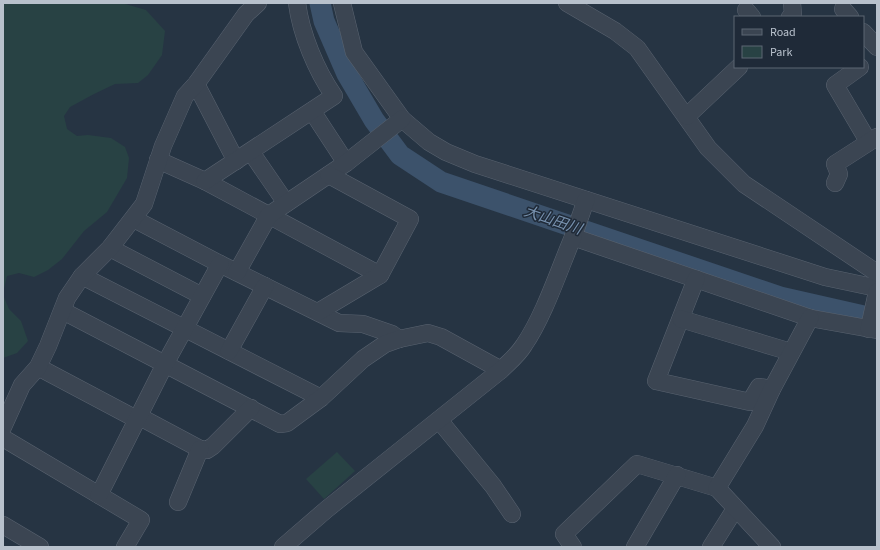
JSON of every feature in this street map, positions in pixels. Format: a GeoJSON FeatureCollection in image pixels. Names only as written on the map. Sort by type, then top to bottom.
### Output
{"type":"FeatureCollection","features":[{"type":"Feature","properties":{"kind":"street"},"geometry":{"type":"LineString","coordinates":[[3,426],[22,385],[38,367],[64,311],[67,298],[82,276],[110,248],[134,219],[144,204],[158,160],[176,114],[185,96],[196,84],[241,20],[258,3]]}},
{"type":"Feature","properties":{"kind":"street"},"geometry":{"type":"LineString","coordinates":[[205,181],[334,96],[325,82],[310,46],[298,14],[297,3]]}},
{"type":"Feature","properties":{"kind":"street"},"geometry":{"type":"LineString","coordinates":[[342,3],[354,52],[398,123],[429,142],[446,152],[475,164],[585,203],[877,292],[872,327],[810,318],[574,235]]}},
{"type":"Feature","properties":{"kind":"street"},"geometry":{"type":"LineString","coordinates":[[567,3],[615,31],[637,48],[687,116],[708,148],[744,184],[877,273]]}},
{"type":"Feature","properties":{"kind":"street"},"geometry":{"type":"LineString","coordinates":[[791,16],[793,14],[792,3]]}},
{"type":"Feature","properties":{"kind":"street"},"geometry":{"type":"LineString","coordinates":[[864,33],[877,47]]}},
{"type":"Feature","properties":{"kind":"street"},"geometry":{"type":"LineString","coordinates":[[864,64],[877,55]]}},
{"type":"Feature","properties":{"kind":"street"},"geometry":{"type":"LineString","coordinates":[[687,116],[738,68]]}},
{"type":"Feature","properties":{"kind":"street"},"geometry":{"type":"LineString","coordinates":[[835,183],[839,174],[835,164],[872,139],[835,86],[859,68]]}},
{"type":"Feature","properties":{"kind":"street"},"geometry":{"type":"LineString","coordinates":[[196,84],[236,161]]}},
{"type":"Feature","properties":{"kind":"street"},"geometry":{"type":"LineString","coordinates":[[312,111],[346,162]]}},
{"type":"Feature","properties":{"kind":"street"},"geometry":{"type":"LineString","coordinates":[[237,272],[269,215],[328,175],[398,123]]}},
{"type":"Feature","properties":{"kind":"street"},"geometry":{"type":"LineString","coordinates":[[251,152],[286,203]]}},
{"type":"Feature","properties":{"kind":"street"},"geometry":{"type":"LineString","coordinates":[[158,160],[205,181],[380,275]]}},
{"type":"Feature","properties":{"kind":"street"},"geometry":{"type":"LineString","coordinates":[[318,312],[380,275],[410,219],[328,175]]}},
{"type":"Feature","properties":{"kind":"street"},"geometry":{"type":"LineString","coordinates":[[283,547],[501,370],[524,345],[574,235],[585,203]]}},
{"type":"Feature","properties":{"kind":"street"},"geometry":{"type":"LineString","coordinates":[[134,219],[220,264],[340,323],[362,324],[392,334],[399,339]]}},
{"type":"Feature","properties":{"kind":"street"},"geometry":{"type":"LineString","coordinates":[[110,248],[202,296]]}},
{"type":"Feature","properties":{"kind":"street"},"geometry":{"type":"LineString","coordinates":[[99,494],[139,419],[165,364],[186,329],[220,264]]}},
{"type":"Feature","properties":{"kind":"street"},"geometry":{"type":"LineString","coordinates":[[82,276],[321,398]]}},
{"type":"Feature","properties":{"kind":"street"},"geometry":{"type":"LineString","coordinates":[[696,279],[656,381],[750,402],[759,387],[772,389]]}},
{"type":"Feature","properties":{"kind":"street"},"geometry":{"type":"LineString","coordinates":[[229,352],[265,286]]}},
{"type":"Feature","properties":{"kind":"street"},"geometry":{"type":"LineString","coordinates":[[64,311],[280,424],[287,423],[321,398],[363,359],[385,344],[399,339],[428,333],[440,337],[501,370]]}},
{"type":"Feature","properties":{"kind":"street"},"geometry":{"type":"LineString","coordinates":[[681,318],[791,352]]}},
{"type":"Feature","properties":{"kind":"street"},"geometry":{"type":"LineString","coordinates":[[717,488],[755,426],[772,389],[810,318]]}},
{"type":"Feature","properties":{"kind":"street"},"geometry":{"type":"LineString","coordinates":[[38,367],[200,449],[207,450],[213,446],[251,408]]}},
{"type":"Feature","properties":{"kind":"street"},"geometry":{"type":"LineString","coordinates":[[439,420],[493,486],[512,514]]}},
{"type":"Feature","properties":{"kind":"street"},"geometry":{"type":"LineString","coordinates":[[3,438],[141,520],[125,547]]}},
{"type":"Feature","properties":{"kind":"street"},"geometry":{"type":"LineString","coordinates":[[178,502],[200,449]]}},
{"type":"Feature","properties":{"kind":"street"},"geometry":{"type":"LineString","coordinates":[[573,547],[564,534],[637,464],[717,488],[772,547]]}},
{"type":"Feature","properties":{"kind":"street"},"geometry":{"type":"LineString","coordinates":[[635,547],[677,475]]}},
{"type":"Feature","properties":{"kind":"street"},"geometry":{"type":"LineString","coordinates":[[711,547],[735,509]]}},
{"type":"Feature","properties":{"kind":"street"},"geometry":{"type":"LineString","coordinates":[[3,525],[40,547]]}},
{"type":"Feature","properties":{"kind":"green space"},"geometry":{"type":"Polygon","coordinates":[[[3,3],[122,3],[146,10],[165,31],[162,55],[148,75],[138,83],[115,84],[94,94],[70,107],[64,116],[67,129],[77,136],[88,135],[111,138],[125,147],[129,158],[127,178],[107,212],[84,231],[62,259],[48,270],[34,277],[19,273],[7,276],[3,293],[3,3]]]}},
{"type":"Feature","properties":{"kind":"green space"},"geometry":{"type":"Polygon","coordinates":[[[3,295],[9,309],[21,321],[28,341],[17,353],[3,358],[3,295]]]}},
{"type":"Feature","properties":{"kind":"green space"},"geometry":{"type":"Polygon","coordinates":[[[337,452],[355,471],[324,499],[306,479],[337,452]]]}},
{"type":"Feature","properties":{"kind":"waterway","name":"大山田川"},"geometry":{"type":"LineString","coordinates":[[320,3],[324,21],[347,74],[374,120],[400,155],[441,182],[780,297],[877,319]]}}]}
